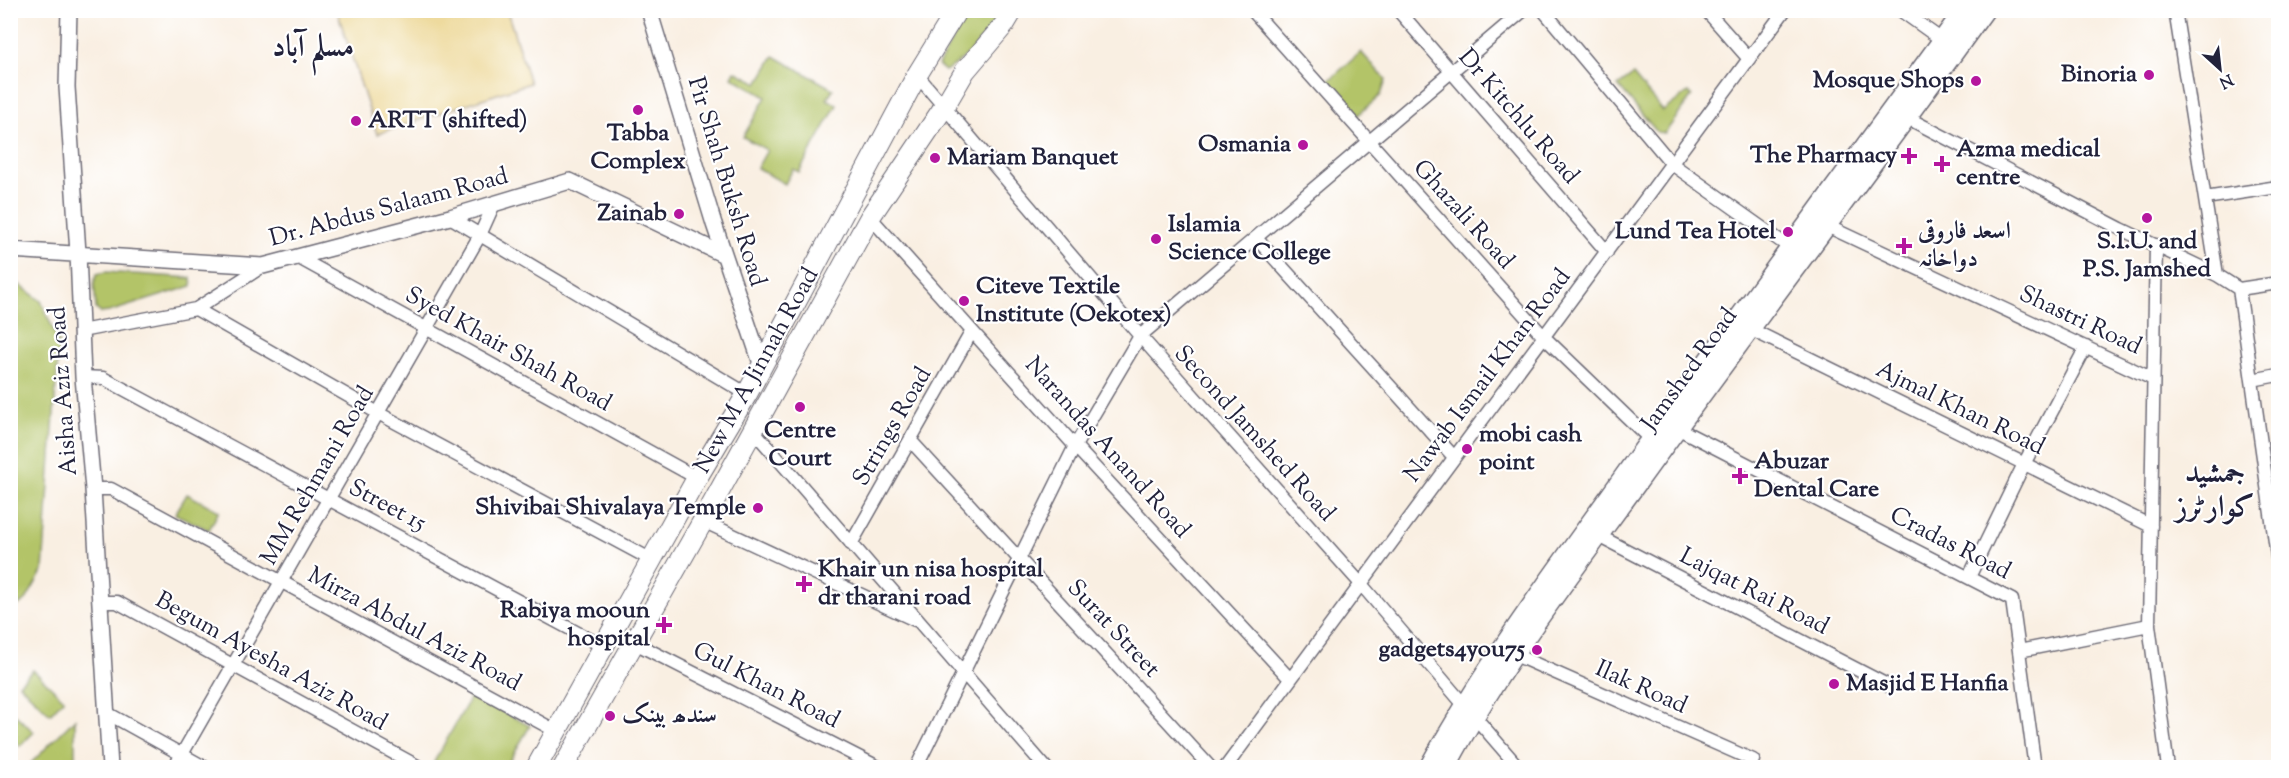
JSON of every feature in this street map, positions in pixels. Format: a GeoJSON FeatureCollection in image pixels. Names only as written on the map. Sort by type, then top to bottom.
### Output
{"type":"FeatureCollection","features":[{"type":"Feature","properties":{"kind":"main road","name":"New M A Jinnah Road"},"geometry":{"type":"LineString","coordinates":[[536,768],[697,478],[747,394],[917,75],[957,10]]}},
{"type":"Feature","properties":{"kind":"main road","name":"Jamshed Road"},"geometry":{"type":"LineString","coordinates":[[1428,768],[1827,226],[1899,113],[1942,40],[1964,10]]}},
{"type":"Feature","properties":{"kind":"main road","name":"Jamshed Road"},"geometry":{"type":"LineString","coordinates":[[1446,768],[1469,711],[1499,650],[1789,247],[1985,10]]}},
{"type":"Feature","properties":{"kind":"main road","name":"New M A Jinnah Road"},"geometry":{"type":"LineString","coordinates":[[563,768],[703,521],[870,217],[944,107],[965,71],[1009,18]]}},
{"type":"Feature","properties":{"kind":"street","name":"Aisha Aziz Road"},"geometry":{"type":"LineString","coordinates":[[69,10],[67,87],[78,253],[83,376],[93,489],[110,768]]}},
{"type":"Feature","properties":{"kind":"street","name":"Pir Shah Buksh Road"},"geometry":{"type":"LineString","coordinates":[[649,10],[724,255],[762,366]]}},
{"type":"Feature","properties":{"kind":"street"},"geometry":{"type":"LineString","coordinates":[[1009,18],[1024,10]]}},
{"type":"Feature","properties":{"kind":"street","name":"Ghazali Road"},"geometry":{"type":"LineString","coordinates":[[1252,10],[1544,337],[1650,439]]}},
{"type":"Feature","properties":{"kind":"street","name":"Dr Kitchlu Road"},"geometry":{"type":"LineString","coordinates":[[1398,10],[1607,252]]}},
{"type":"Feature","properties":{"kind":"street"},"geometry":{"type":"LineString","coordinates":[[916,768],[1075,446],[1140,336],[1524,10]]}},
{"type":"Feature","properties":{"kind":"street"},"geometry":{"type":"LineString","coordinates":[[1543,10],[1672,164],[1789,247]]}},
{"type":"Feature","properties":{"kind":"street"},"geometry":{"type":"LineString","coordinates":[[1706,10],[1749,59]]}},
{"type":"Feature","properties":{"kind":"street","name":"Nawab Ismail Khan Road"},"geometry":{"type":"LineString","coordinates":[[1225,768],[1785,10]]}},
{"type":"Feature","properties":{"kind":"street"},"geometry":{"type":"LineString","coordinates":[[1900,10],[1942,40]]}},
{"type":"Feature","properties":{"kind":"street"},"geometry":{"type":"LineString","coordinates":[[2175,10],[2217,275]]}},
{"type":"Feature","properties":{"kind":"street","name":"Second Jamshed Road"},"geometry":{"type":"LineString","coordinates":[[917,75],[1140,336],[1361,584],[1519,768]]}},
{"type":"Feature","properties":{"kind":"street"},"geometry":{"type":"LineString","coordinates":[[1899,113],[2217,275],[2239,289],[2278,283]]}},
{"type":"Feature","properties":{"kind":"street","name":"Dr. Abdus Salaam Road"},"geometry":{"type":"LineString","coordinates":[[10,250],[263,266],[450,217],[570,181],[724,255]]}},
{"type":"Feature","properties":{"kind":"street"},"geometry":{"type":"LineString","coordinates":[[2205,198],[2278,187]]}},
{"type":"Feature","properties":{"kind":"street","name":"MM Rehmani Road"},"geometry":{"type":"LineString","coordinates":[[174,768],[480,234],[494,204]]}},
{"type":"Feature","properties":{"kind":"street"},"geometry":{"type":"LineString","coordinates":[[450,217],[747,394]]}},
{"type":"Feature","properties":{"kind":"street","name":"Narandas Anand Road"},"geometry":{"type":"LineString","coordinates":[[870,217],[1075,446],[1290,679]]}},
{"type":"Feature","properties":{"kind":"street","name":"Shastri Road"},"geometry":{"type":"LineString","coordinates":[[1827,226],[2153,379]]}},
{"type":"Feature","properties":{"kind":"street"},"geometry":{"type":"LineString","coordinates":[[1256,238],[1454,457]]}},
{"type":"Feature","properties":{"kind":"street"},"geometry":{"type":"LineString","coordinates":[[2156,245],[2149,625],[2168,768]]}},
{"type":"Feature","properties":{"kind":"street","name":"Syed Khair Shah Road"},"geometry":{"type":"LineString","coordinates":[[299,258],[697,478]]}},
{"type":"Feature","properties":{"kind":"street"},"geometry":{"type":"LineString","coordinates":[[81,331],[196,309],[263,266]]}},
{"type":"Feature","properties":{"kind":"street"},"geometry":{"type":"LineString","coordinates":[[2239,289],[2278,563]]}},
{"type":"Feature","properties":{"kind":"street"},"geometry":{"type":"LineString","coordinates":[[196,309],[378,413],[652,560]]}},
{"type":"Feature","properties":{"kind":"street","name":"Ajmal Khan Road"},"geometry":{"type":"LineString","coordinates":[[1750,329],[2151,526]]}},
{"type":"Feature","properties":{"kind":"street","name":"Strings Road"},"geometry":{"type":"LineString","coordinates":[[851,544],[972,331]]}},
{"type":"Feature","properties":{"kind":"street"},"geometry":{"type":"LineString","coordinates":[[1969,577],[2024,464],[2086,347]]}},
{"type":"Feature","properties":{"kind":"street"},"geometry":{"type":"LineString","coordinates":[[2252,380],[2278,375]]}},
{"type":"Feature","properties":{"kind":"street","name":"Street 15"},"geometry":{"type":"LineString","coordinates":[[83,376],[102,378],[604,646]]}},
{"type":"Feature","properties":{"kind":"street","name":"Cradas Road"},"geometry":{"type":"LineString","coordinates":[[1677,428],[2012,600],[2019,651]]}},
{"type":"Feature","properties":{"kind":"street"},"geometry":{"type":"LineString","coordinates":[[753,430],[1046,768]]}},
{"type":"Feature","properties":{"kind":"street","name":"Surat Street"},"geometry":{"type":"LineString","coordinates":[[910,440],[1211,768]]}},
{"type":"Feature","properties":{"kind":"street"},"geometry":{"type":"LineString","coordinates":[[2265,468],[2278,466]]}},
{"type":"Feature","properties":{"kind":"street","name":"Mirza Abdul Aziz Road"},"geometry":{"type":"LineString","coordinates":[[93,489],[111,489],[556,731]]}},
{"type":"Feature","properties":{"kind":"street"},"geometry":{"type":"LineString","coordinates":[[703,521],[921,623]]}},
{"type":"Feature","properties":{"kind":"street","name":"Lajqat Rai Road"},"geometry":{"type":"LineString","coordinates":[[1599,536],[1889,686]]}},
{"type":"Feature","properties":{"kind":"street","name":"Begum Ayesha Aziz Road"},"geometry":{"type":"LineString","coordinates":[[99,602],[117,602],[421,768]]}},
{"type":"Feature","properties":{"kind":"street"},"geometry":{"type":"LineString","coordinates":[[2035,768],[2019,651],[2149,625]]}},
{"type":"Feature","properties":{"kind":"street","name":"Gul Khan Road"},"geometry":{"type":"LineString","coordinates":[[633,642],[880,768]]}},
{"type":"Feature","properties":{"kind":"street","name":"Ilak Road"},"geometry":{"type":"LineString","coordinates":[[1513,654],[1753,760]]}},
{"type":"Feature","properties":{"kind":"street"},"geometry":{"type":"LineString","coordinates":[[107,713],[206,768]]}},
{"type":"Feature","properties":{"kind":"green space"},"geometry":{"type":"Polygon","coordinates":[[[969,11],[1001,11],[970,52],[945,71],[938,65],[969,11]]]}},
{"type":"Feature","properties":{"kind":"green space"},"geometry":{"type":"Polygon","coordinates":[[[1361,52],[1386,80],[1381,95],[1357,116],[1327,82],[1361,52]]]}},
{"type":"Feature","properties":{"kind":"green space"},"geometry":{"type":"Polygon","coordinates":[[[774,56],[833,89],[827,99],[837,105],[799,172],[793,169],[785,184],[757,168],[767,150],[743,137],[766,97],[732,77],[735,71],[758,83],[774,56]]]}},
{"type":"Feature","properties":{"kind":"green space"},"geometry":{"type":"Polygon","coordinates":[[[1633,75],[1663,111],[1688,92],[1692,96],[1665,133],[1657,132],[1618,86],[1633,75]]]}},
{"type":"Feature","properties":{"kind":"green space"},"geometry":{"type":"Polygon","coordinates":[[[106,272],[191,278],[192,286],[101,313],[96,309],[94,282],[97,274],[106,272]]]}},
{"type":"Feature","properties":{"kind":"green space"},"geometry":{"type":"Polygon","coordinates":[[[11,281],[41,301],[59,343],[43,570],[26,600],[11,610],[11,281]]]}},
{"type":"Feature","properties":{"kind":"green space"},"geometry":{"type":"Polygon","coordinates":[[[187,494],[219,511],[209,530],[175,514],[187,494]]]}},
{"type":"Feature","properties":{"kind":"green space"},"geometry":{"type":"Polygon","coordinates":[[[33,670],[64,699],[50,714],[19,684],[33,670]]]}},
{"type":"Feature","properties":{"kind":"green space"},"geometry":{"type":"Polygon","coordinates":[[[472,695],[530,726],[506,767],[445,767],[434,762],[472,695]]]}},
{"type":"Feature","properties":{"kind":"green space"},"geometry":{"type":"Polygon","coordinates":[[[10,710],[34,732],[20,746],[11,737],[10,710]]]}},
{"type":"Feature","properties":{"kind":"green space"},"geometry":{"type":"Polygon","coordinates":[[[75,719],[75,767],[27,767],[75,719]]]}},
{"type":"Feature","properties":{"kind":"sand"},"geometry":{"type":"Polygon","coordinates":[[[337,11],[507,11],[530,83],[377,134],[337,11]]]}},
{"type":"Feature","properties":{"kind":"place","name":"Binoria"},"geometry":{"type":"Point","coordinates":[2149,75]}},
{"type":"Feature","properties":{"kind":"place","name":"Mosque Shops"},"geometry":{"type":"Point","coordinates":[1976,81]}},
{"type":"Feature","properties":{"kind":"place","name":"Tabba Complex"},"geometry":{"type":"Point","coordinates":[638,110]}},
{"type":"Feature","properties":{"kind":"place","name":"ARTT (shifted)"},"geometry":{"type":"Point","coordinates":[356,121]}},
{"type":"Feature","properties":{"kind":"place","name":"Osmania"},"geometry":{"type":"Point","coordinates":[1303,145]}},
{"type":"Feature","properties":{"kind":"place","name":"The Pharmacy"},"geometry":{"type":"Point","coordinates":[1909,156]}},
{"type":"Feature","properties":{"kind":"place","name":"Mariam Banquet"},"geometry":{"type":"Point","coordinates":[935,158]}},
{"type":"Feature","properties":{"kind":"place","name":"Azma medical centre"},"geometry":{"type":"Point","coordinates":[1942,164]}},
{"type":"Feature","properties":{"kind":"place","name":"Zainab"},"geometry":{"type":"Point","coordinates":[679,214]}},
{"type":"Feature","properties":{"kind":"place","name":"S.I.U. and P.S. Jamshed"},"geometry":{"type":"Point","coordinates":[2147,218]}},
{"type":"Feature","properties":{"kind":"place","name":"Lund Tea Hotel"},"geometry":{"type":"Point","coordinates":[1788,232]}},
{"type":"Feature","properties":{"kind":"place","name":"Islamia Science College"},"geometry":{"type":"Point","coordinates":[1156,239]}},
{"type":"Feature","properties":{"kind":"place","name":"اسعد فاروقی دواخانہ"},"geometry":{"type":"Point","coordinates":[1904,246]}},
{"type":"Feature","properties":{"kind":"place","name":"Citeve Textile Institute (Oekotex)"},"geometry":{"type":"Point","coordinates":[964,301]}},
{"type":"Feature","properties":{"kind":"place","name":"Centre Court"},"geometry":{"type":"Point","coordinates":[800,407]}},
{"type":"Feature","properties":{"kind":"place","name":"mobi cash point"},"geometry":{"type":"Point","coordinates":[1467,449]}},
{"type":"Feature","properties":{"kind":"place","name":"Abuzar Dental Care"},"geometry":{"type":"Point","coordinates":[1740,476]}},
{"type":"Feature","properties":{"kind":"place","name":"Shivibai Shivalaya Temple"},"geometry":{"type":"Point","coordinates":[758,508]}},
{"type":"Feature","properties":{"kind":"place","name":"Khair un nisa hospital dr tharani road"},"geometry":{"type":"Point","coordinates":[804,584]}},
{"type":"Feature","properties":{"kind":"place","name":"Rabiya mooun hospital"},"geometry":{"type":"Point","coordinates":[664,625]}},
{"type":"Feature","properties":{"kind":"place","name":"gadgets4you75"},"geometry":{"type":"Point","coordinates":[1537,650]}},
{"type":"Feature","properties":{"kind":"place","name":"Masjid E Hanfia"},"geometry":{"type":"Point","coordinates":[1834,684]}},
{"type":"Feature","properties":{"kind":"place","name":"سندھ بینک"},"geometry":{"type":"Point","coordinates":[610,716]}},
{"type":"Feature","properties":{"kind":"district","name":"مسلم آباد"},"geometry":{"type":"Point","coordinates":[313,48]}},
{"type":"Feature","properties":{"kind":"district","name":"جمشید کوارٹرز"},"geometry":{"type":"Point","coordinates":[2215,491]}}]}
